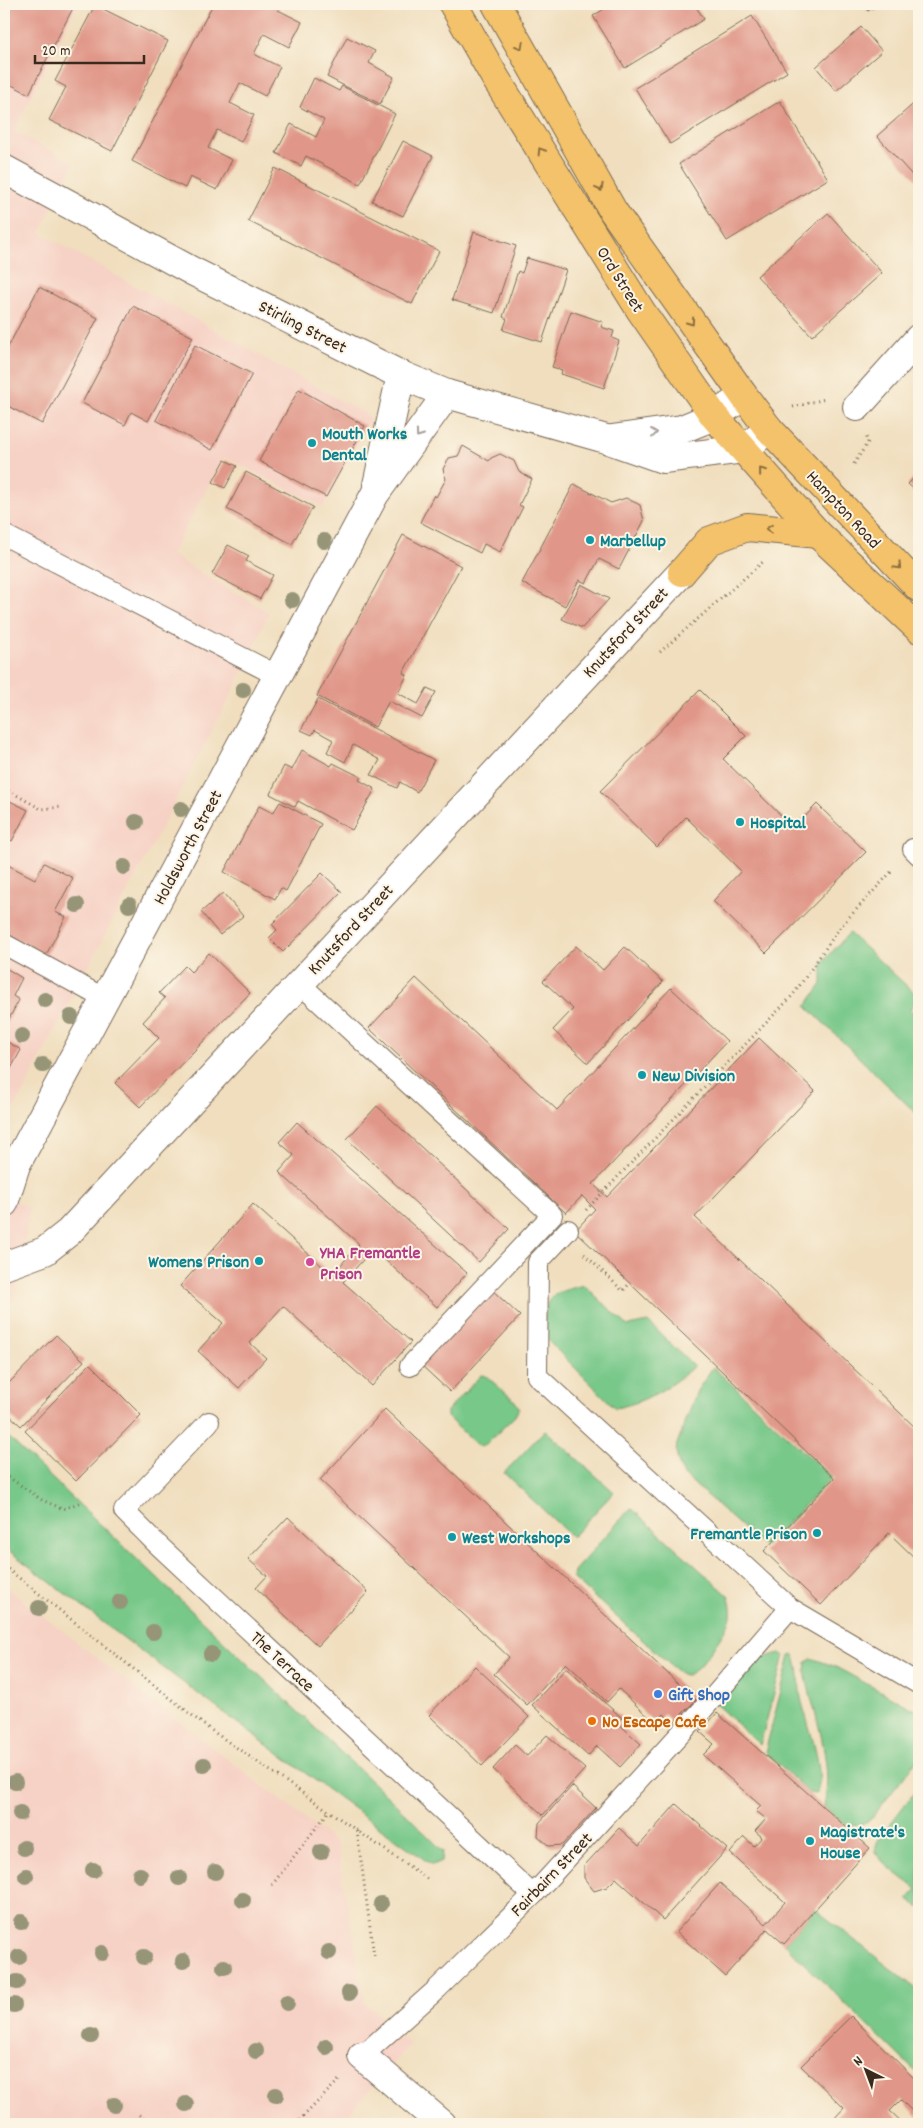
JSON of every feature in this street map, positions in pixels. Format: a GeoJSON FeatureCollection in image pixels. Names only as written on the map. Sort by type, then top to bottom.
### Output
{"type":"FeatureCollection","features":[{"type":"Feature","properties":{"kind":"main road","name":"Ord Street"},"geometry":{"type":"LineString","coordinates":[[453,4],[496,79],[641,311],[714,416],[818,534]]}},
{"type":"Feature","properties":{"kind":"main road","name":"Ord Street"},"geometry":{"type":"LineString","coordinates":[[496,4],[613,211],[769,429]]}},
{"type":"Feature","properties":{"kind":"main road","name":"Hampton Road"},"geometry":{"type":"LineString","coordinates":[[769,429],[919,588]]}},
{"type":"Feature","properties":{"kind":"main road"},"geometry":{"type":"LineString","coordinates":[[682,572],[709,541],[747,527],[818,534]]}},
{"type":"Feature","properties":{"kind":"main road","name":"Hampton Road"},"geometry":{"type":"LineString","coordinates":[[818,534],[919,629]]}},
{"type":"Feature","properties":{"kind":"street","name":"Stirling Street"},"geometry":{"type":"LineString","coordinates":[[8,173],[192,271],[401,376],[447,394],[606,439],[663,459],[744,450]]}},
{"type":"Feature","properties":{"kind":"street"},"geometry":{"type":"LineString","coordinates":[[857,407],[919,338]]}},
{"type":"Feature","properties":{"kind":"street","name":"Holdsworth Street"},"geometry":{"type":"LineString","coordinates":[[375,494],[401,376]]}},
{"type":"Feature","properties":{"kind":"street","name":"Holdsworth Street"},"geometry":{"type":"LineString","coordinates":[[4,1203],[16,1165],[375,494],[447,394]]}},
{"type":"Feature","properties":{"kind":"street","name":"Stirling Street"},"geometry":{"type":"LineString","coordinates":[[606,439],[682,429],[714,416],[744,396]]}},
{"type":"Feature","properties":{"kind":"street"},"geometry":{"type":"LineString","coordinates":[[744,450],[769,429]]}},
{"type":"Feature","properties":{"kind":"street","name":"Knutsford Street"},"geometry":{"type":"LineString","coordinates":[[4,1266],[45,1251],[69,1232],[682,572]]}},
{"type":"Feature","properties":{"kind":"street"},"geometry":{"type":"LineString","coordinates":[[362,2056],[442,2124]]}},
{"type":"Feature","properties":{"kind":"lane"},"geometry":{"type":"LineString","coordinates":[[4,535],[278,676]]}},
{"type":"Feature","properties":{"kind":"lane"},"geometry":{"type":"LineString","coordinates":[[4,944],[105,999]]}},
{"type":"Feature","properties":{"kind":"lane"},"geometry":{"type":"LineString","coordinates":[[300,983],[552,1215],[410,1366]]}},
{"type":"Feature","properties":{"kind":"lane"},"geometry":{"type":"LineString","coordinates":[[568,1230],[538,1262],[537,1376],[790,1608],[919,1684]]}},
{"type":"Feature","properties":{"kind":"lane","name":"The Terrace"},"geometry":{"type":"LineString","coordinates":[[209,1422],[124,1511],[163,1550],[533,1895]]}},
{"type":"Feature","properties":{"kind":"lane","name":"Fairbairn Street"},"geometry":{"type":"LineString","coordinates":[[362,2056],[436,1990],[533,1895],[704,1708],[790,1608]]}},
{"type":"Feature","properties":{"kind":"path"},"geometry":{"type":"LineString","coordinates":[[660,652],[766,559]]}},
{"type":"Feature","properties":{"kind":"path"},"geometry":{"type":"LineString","coordinates":[[4,788],[41,809],[63,807]]}},
{"type":"Feature","properties":{"kind":"path"},"geometry":{"type":"LineString","coordinates":[[568,1230],[793,995],[841,926],[916,852]]}},
{"type":"Feature","properties":{"kind":"path"},"geometry":{"type":"LineString","coordinates":[[580,1251],[623,1291],[630,1284]]}},
{"type":"Feature","properties":{"kind":"path"},"geometry":{"type":"LineString","coordinates":[[4,1474],[42,1500],[63,1509],[81,1502]]}},
{"type":"Feature","properties":{"kind":"path"},"geometry":{"type":"LineString","coordinates":[[4,1566],[208,1728],[429,1880]]}},
{"type":"Feature","properties":{"kind":"path"},"geometry":{"type":"LineString","coordinates":[[272,1885],[329,1811]]}},
{"type":"Feature","properties":{"kind":"path"},"geometry":{"type":"LineString","coordinates":[[357,1830],[374,1956]]}},
{"type":"Feature","properties":{"kind":"path"},"geometry":{"type":"LineString","coordinates":[[296,2124],[362,2056]]}},
{"type":"Feature","properties":{"kind":"path"},"geometry":{"type":"LineString","coordinates":[[139,2115],[152,2124]]}},
{"type":"Feature","properties":{"kind":"shaded area"},"geometry":{"type":"Polygon","coordinates":[[[4,4],[78,4],[14,131],[74,163],[40,233],[371,417],[323,507],[224,457],[171,555],[269,612],[248,662],[4,1128],[4,4]]]}},
{"type":"Feature","properties":{"kind":"shaded area"},"geometry":{"type":"Polygon","coordinates":[[[4,1194],[30,1209],[14,1299],[4,1312],[4,1194]]]}},
{"type":"Feature","properties":{"kind":"shaded area"},"geometry":{"type":"Polygon","coordinates":[[[4,1586],[336,1843],[365,2003],[410,2044],[340,2124],[4,2124],[4,1586]]]}},
{"type":"Feature","properties":{"kind":"green space"},"geometry":{"type":"Polygon","coordinates":[[[849,933],[919,997],[910,1009],[919,1018],[919,1116],[806,1006],[822,984],[822,963],[849,933]]]}},
{"type":"Feature","properties":{"kind":"green space"},"geometry":{"type":"Polygon","coordinates":[[[584,1285],[628,1326],[648,1322],[694,1366],[658,1393],[626,1406],[615,1408],[544,1337],[545,1313],[550,1299],[561,1292],[584,1285]]]}},
{"type":"Feature","properties":{"kind":"green space"},"geometry":{"type":"Polygon","coordinates":[[[713,1367],[832,1478],[764,1547],[684,1475],[678,1460],[677,1444],[697,1391],[713,1367]]]}},
{"type":"Feature","properties":{"kind":"green space"},"geometry":{"type":"Polygon","coordinates":[[[481,1375],[486,1376],[515,1401],[519,1408],[515,1416],[485,1445],[478,1446],[447,1417],[447,1411],[481,1375]]]}},
{"type":"Feature","properties":{"kind":"green space"},"geometry":{"type":"Polygon","coordinates":[[[545,1430],[614,1492],[572,1537],[504,1473],[545,1430]]]}},
{"type":"Feature","properties":{"kind":"green space"},"geometry":{"type":"Polygon","coordinates":[[[4,1433],[410,1818],[443,1851],[442,1861],[432,1865],[217,1708],[4,1547],[4,1433]]]}},
{"type":"Feature","properties":{"kind":"green space"},"geometry":{"type":"Polygon","coordinates":[[[631,1508],[729,1596],[731,1616],[725,1630],[713,1649],[687,1675],[676,1670],[573,1578],[574,1571],[631,1508]]]}},
{"type":"Feature","properties":{"kind":"green space"},"geometry":{"type":"Polygon","coordinates":[[[780,1653],[784,1656],[760,1745],[711,1700],[751,1665],[780,1653]]]}},
{"type":"Feature","properties":{"kind":"green space"},"geometry":{"type":"Polygon","coordinates":[[[794,1655],[798,1665],[801,1698],[818,1762],[819,1786],[815,1794],[809,1793],[765,1752],[790,1656],[794,1655]]]}},
{"type":"Feature","properties":{"kind":"green space"},"geometry":{"type":"Polygon","coordinates":[[[811,1658],[834,1666],[919,1712],[919,1758],[871,1819],[857,1825],[846,1823],[824,1806],[827,1772],[825,1755],[805,1672],[806,1662],[811,1658]]]}},
{"type":"Feature","properties":{"kind":"green space"},"geometry":{"type":"Polygon","coordinates":[[[919,1786],[919,1908],[908,1899],[917,1889],[887,1866],[878,1855],[876,1849],[880,1838],[919,1786]]]}},
{"type":"Feature","properties":{"kind":"green space"},"geometry":{"type":"Polygon","coordinates":[[[815,1909],[919,1991],[919,2075],[784,1944],[815,1909]]]}},
{"type":"Feature","properties":{"kind":"building"},"geometry":{"type":"Polygon","coordinates":[[[4,4],[66,4],[73,8],[29,94],[4,81],[4,4]]]}},
{"type":"Feature","properties":{"kind":"building"},"geometry":{"type":"Polygon","coordinates":[[[213,4],[281,4],[278,10],[302,22],[289,47],[264,34],[254,54],[280,67],[265,96],[240,83],[230,103],[254,115],[241,142],[217,130],[208,148],[232,160],[217,190],[190,177],[185,188],[132,161],[213,4]]]}},
{"type":"Feature","properties":{"kind":"building"},"geometry":{"type":"Polygon","coordinates":[[[612,4],[694,4],[704,19],[625,68],[593,16],[612,4]]]}},
{"type":"Feature","properties":{"kind":"building"},"geometry":{"type":"Polygon","coordinates":[[[863,4],[880,4],[868,11],[863,4]]]}},
{"type":"Feature","properties":{"kind":"building"},"geometry":{"type":"Polygon","coordinates":[[[95,5],[168,41],[112,151],[49,120],[66,87],[55,81],[95,5]]]}},
{"type":"Feature","properties":{"kind":"building"},"geometry":{"type":"Polygon","coordinates":[[[752,16],[787,72],[670,144],[635,88],[752,16]]]}},
{"type":"Feature","properties":{"kind":"building"},"geometry":{"type":"Polygon","coordinates":[[[861,27],[882,51],[836,91],[816,67],[861,27]]]}},
{"type":"Feature","properties":{"kind":"building"},"geometry":{"type":"Polygon","coordinates":[[[347,37],[375,51],[369,63],[394,77],[380,104],[327,77],[347,37]]]}},
{"type":"Feature","properties":{"kind":"building"},"geometry":{"type":"Polygon","coordinates":[[[314,78],[339,91],[342,86],[395,114],[360,184],[306,156],[301,166],[276,153],[291,124],[316,137],[324,120],[300,107],[314,78]]]}},
{"type":"Feature","properties":{"kind":"building"},"geometry":{"type":"Polygon","coordinates":[[[919,99],[919,183],[877,136],[919,99]]]}},
{"type":"Feature","properties":{"kind":"building"},"geometry":{"type":"Polygon","coordinates":[[[780,101],[828,179],[727,241],[679,164],[780,101]]]}},
{"type":"Feature","properties":{"kind":"building"},"geometry":{"type":"Polygon","coordinates":[[[403,141],[433,156],[403,216],[372,201],[403,141]]]}},
{"type":"Feature","properties":{"kind":"building"},"geometry":{"type":"Polygon","coordinates":[[[275,168],[439,251],[412,304],[248,221],[275,168]]]}},
{"type":"Feature","properties":{"kind":"building"},"geometry":{"type":"Polygon","coordinates":[[[828,213],[882,273],[812,336],[757,276],[828,213]]]}},
{"type":"Feature","properties":{"kind":"building"},"geometry":{"type":"Polygon","coordinates":[[[474,232],[516,246],[494,313],[452,300],[474,232]]]}},
{"type":"Feature","properties":{"kind":"building"},"geometry":{"type":"Polygon","coordinates":[[[527,258],[566,270],[542,342],[503,330],[507,319],[503,317],[518,271],[522,273],[527,258]]]}},
{"type":"Feature","properties":{"kind":"building"},"geometry":{"type":"Polygon","coordinates":[[[39,287],[98,318],[42,424],[4,404],[4,355],[39,287]]]}},
{"type":"Feature","properties":{"kind":"building"},"geometry":{"type":"Polygon","coordinates":[[[133,306],[193,337],[148,421],[131,412],[125,425],[82,403],[133,306]]]}},
{"type":"Feature","properties":{"kind":"building"},"geometry":{"type":"Polygon","coordinates":[[[571,311],[603,322],[601,327],[614,331],[612,338],[619,341],[604,388],[561,374],[562,370],[552,367],[571,311]]]}},
{"type":"Feature","properties":{"kind":"building"},"geometry":{"type":"Polygon","coordinates":[[[195,345],[252,374],[212,450],[156,420],[195,345]]]}},
{"type":"Feature","properties":{"kind":"building","name":"Mouth Works Dental"},"geometry":{"type":"Polygon","coordinates":[[[299,389],[365,426],[326,497],[259,461],[299,389]]]}},
{"type":"Feature","properties":{"kind":"building"},"geometry":{"type":"Polygon","coordinates":[[[463,446],[489,461],[500,454],[514,461],[519,472],[532,479],[519,505],[523,507],[500,552],[484,544],[480,553],[420,522],[434,495],[436,497],[446,479],[443,469],[449,458],[458,456],[463,446]]]}},
{"type":"Feature","properties":{"kind":"building"},"geometry":{"type":"Polygon","coordinates":[[[225,460],[237,466],[225,488],[213,482],[225,460]]]}},
{"type":"Feature","properties":{"kind":"building"},"geometry":{"type":"Polygon","coordinates":[[[246,472],[313,507],[292,544],[227,509],[246,472]]]}},
{"type":"Feature","properties":{"kind":"building"},"geometry":{"type":"Polygon","coordinates":[[[919,472],[919,494],[908,484],[919,472]]]}},
{"type":"Feature","properties":{"kind":"building","name":"Marbellup"},"geometry":{"type":"Polygon","coordinates":[[[574,484],[611,503],[626,498],[640,505],[644,521],[619,569],[599,559],[586,583],[579,580],[565,606],[522,583],[574,484]]]}},
{"type":"Feature","properties":{"kind":"building"},"geometry":{"type":"Polygon","coordinates":[[[403,535],[461,566],[403,673],[407,675],[398,693],[418,704],[427,688],[436,692],[422,718],[389,701],[375,727],[317,696],[403,535]]]}},
{"type":"Feature","properties":{"kind":"building"},"geometry":{"type":"Polygon","coordinates":[[[228,545],[249,556],[246,561],[273,575],[260,599],[212,574],[228,545]]]}},
{"type":"Feature","properties":{"kind":"building"},"geometry":{"type":"Polygon","coordinates":[[[581,584],[609,599],[582,628],[562,619],[581,584]]]}},
{"type":"Feature","properties":{"kind":"building","name":"Hospital"},"geometry":{"type":"Polygon","coordinates":[[[700,690],[746,736],[723,759],[794,828],[817,804],[866,852],[766,953],[713,901],[741,871],[686,817],[657,847],[600,791],[700,690]]]}},
{"type":"Feature","properties":{"kind":"building"},"geometry":{"type":"Polygon","coordinates":[[[318,699],[434,760],[417,792],[400,782],[397,788],[371,775],[380,760],[353,745],[345,762],[327,752],[333,740],[315,730],[312,735],[301,730],[318,699]]]}},
{"type":"Feature","properties":{"kind":"building"},"geometry":{"type":"Polygon","coordinates":[[[302,750],[331,766],[333,763],[361,777],[359,780],[375,789],[352,830],[298,801],[295,807],[270,794],[284,766],[292,770],[302,750]]]}},
{"type":"Feature","properties":{"kind":"building"},"geometry":{"type":"Polygon","coordinates":[[[4,798],[28,810],[12,841],[4,837],[4,798]]]}},
{"type":"Feature","properties":{"kind":"building"},"geometry":{"type":"Polygon","coordinates":[[[280,802],[321,824],[286,891],[281,888],[275,899],[224,872],[259,806],[273,813],[280,802]]]}},
{"type":"Feature","properties":{"kind":"building"},"geometry":{"type":"Polygon","coordinates":[[[4,863],[35,879],[44,863],[73,878],[55,912],[66,917],[46,955],[4,932],[4,863]]]}},
{"type":"Feature","properties":{"kind":"building"},"geometry":{"type":"Polygon","coordinates":[[[322,873],[342,892],[283,952],[269,938],[277,930],[272,924],[322,873]]]}},
{"type":"Feature","properties":{"kind":"building"},"geometry":{"type":"Polygon","coordinates":[[[223,893],[243,916],[220,935],[201,912],[223,893]]]}},
{"type":"Feature","properties":{"kind":"building"},"geometry":{"type":"Polygon","coordinates":[[[576,946],[603,970],[625,947],[663,982],[588,1063],[553,1030],[573,1009],[543,981],[576,946]]]}},
{"type":"Feature","properties":{"kind":"building"},"geometry":{"type":"Polygon","coordinates":[[[209,953],[250,993],[140,1107],[115,1083],[159,1038],[143,1022],[165,998],[159,993],[185,966],[191,972],[209,953]]]}},
{"type":"Feature","properties":{"kind":"building"},"geometry":{"type":"Polygon","coordinates":[[[4,967],[22,978],[13,996],[19,1000],[4,1028],[4,967]]]}},
{"type":"Feature","properties":{"kind":"building"},"geometry":{"type":"Polygon","coordinates":[[[416,978],[557,1110],[671,988],[727,1041],[593,1184],[607,1197],[759,1038],[815,1091],[695,1217],[919,1431],[919,1562],[889,1533],[821,1605],[764,1551],[834,1478],[575,1231],[595,1209],[582,1196],[566,1213],[369,1028],[416,978]]]}},
{"type":"Feature","properties":{"kind":"building"},"geometry":{"type":"Polygon","coordinates":[[[4,1040],[21,1050],[4,1081],[4,1040]]]}},
{"type":"Feature","properties":{"kind":"building"},"geometry":{"type":"Polygon","coordinates":[[[377,1106],[509,1229],[479,1262],[347,1139],[377,1106]]]}},
{"type":"Feature","properties":{"kind":"building","name":"Womens Prison"},"geometry":{"type":"Polygon","coordinates":[[[297,1122],[467,1273],[437,1307],[373,1249],[343,1282],[411,1342],[372,1386],[283,1306],[250,1343],[266,1358],[239,1388],[198,1351],[223,1323],[180,1286],[253,1204],[332,1275],[359,1244],[279,1172],[294,1155],[279,1142],[297,1122]]]}},
{"type":"Feature","properties":{"kind":"building"},"geometry":{"type":"Polygon","coordinates":[[[490,1288],[520,1316],[450,1392],[420,1364],[490,1288]]]}},
{"type":"Feature","properties":{"kind":"building"},"geometry":{"type":"Polygon","coordinates":[[[56,1335],[84,1361],[21,1426],[4,1410],[4,1388],[56,1335]]]}},
{"type":"Feature","properties":{"kind":"building"},"geometry":{"type":"Polygon","coordinates":[[[90,1364],[141,1415],[76,1481],[25,1431],[90,1364]]]}},
{"type":"Feature","properties":{"kind":"building","name":"West Workshops"},"geometry":{"type":"Polygon","coordinates":[[[385,1409],[696,1700],[673,1723],[664,1714],[655,1723],[619,1689],[607,1702],[566,1663],[527,1705],[494,1674],[509,1657],[320,1480],[385,1409]]]}},
{"type":"Feature","properties":{"kind":"building"},"geometry":{"type":"Polygon","coordinates":[[[288,1517],[368,1592],[318,1646],[256,1588],[267,1576],[248,1559],[288,1517]]]}},
{"type":"Feature","properties":{"kind":"building"},"geometry":{"type":"Polygon","coordinates":[[[475,1666],[529,1717],[482,1766],[429,1715],[475,1666]]]}},
{"type":"Feature","properties":{"kind":"building"},"geometry":{"type":"Polygon","coordinates":[[[566,1668],[622,1718],[618,1723],[641,1744],[620,1767],[597,1746],[588,1756],[532,1705],[566,1668]]]}},
{"type":"Feature","properties":{"kind":"building","name":"Magistrate's House"},"geometry":{"type":"Polygon","coordinates":[[[717,1713],[870,1848],[784,1944],[767,1929],[725,1976],[676,1932],[720,1883],[766,1924],[785,1902],[730,1853],[744,1837],[754,1846],[762,1837],[755,1831],[766,1819],[756,1811],[761,1806],[703,1755],[714,1744],[700,1732],[717,1713]]]}},
{"type":"Feature","properties":{"kind":"building"},"geometry":{"type":"Polygon","coordinates":[[[547,1735],[585,1769],[543,1815],[493,1769],[515,1745],[527,1756],[547,1735]]]}},
{"type":"Feature","properties":{"kind":"building"},"geometry":{"type":"Polygon","coordinates":[[[572,1786],[596,1808],[562,1845],[549,1846],[538,1836],[539,1823],[572,1786]]]}},
{"type":"Feature","properties":{"kind":"building"},"geometry":{"type":"Polygon","coordinates":[[[676,1804],[727,1849],[663,1920],[616,1878],[607,1887],[594,1891],[584,1878],[584,1866],[619,1828],[639,1846],[676,1804]]]}},
{"type":"Feature","properties":{"kind":"building"},"geometry":{"type":"Polygon","coordinates":[[[851,2016],[919,2083],[919,2118],[901,2100],[890,2111],[904,2124],[835,2124],[832,2121],[844,2108],[801,2066],[851,2016]]]}},
{"type":"Feature","properties":{"kind":"place","name":"Mouth Works Dental"},"geometry":{"type":"Point","coordinates":[312,443]}},
{"type":"Feature","properties":{"kind":"place","name":"Marbellup"},"geometry":{"type":"Point","coordinates":[590,540]}},
{"type":"Feature","properties":{"kind":"place","name":"Hospital"},"geometry":{"type":"Point","coordinates":[740,822]}},
{"type":"Feature","properties":{"kind":"place","name":"New Division"},"geometry":{"type":"Point","coordinates":[642,1075]}},
{"type":"Feature","properties":{"kind":"place","name":"Womens Prison"},"geometry":{"type":"Point","coordinates":[259,1261]}},
{"type":"Feature","properties":{"kind":"place","name":"YHA Fremantle Prison"},"geometry":{"type":"Point","coordinates":[310,1262]}},
{"type":"Feature","properties":{"kind":"place","name":"Fremantle Prison"},"geometry":{"type":"Point","coordinates":[817,1533]}},
{"type":"Feature","properties":{"kind":"place","name":"West Workshops"},"geometry":{"type":"Point","coordinates":[452,1537]}},
{"type":"Feature","properties":{"kind":"place","name":"Gift Shop"},"geometry":{"type":"Point","coordinates":[658,1694]}},
{"type":"Feature","properties":{"kind":"place","name":"No Escape Cafe"},"geometry":{"type":"Point","coordinates":[592,1721]}},
{"type":"Feature","properties":{"kind":"place","name":"Magistrate's House"},"geometry":{"type":"Point","coordinates":[810,1841]}}]}
